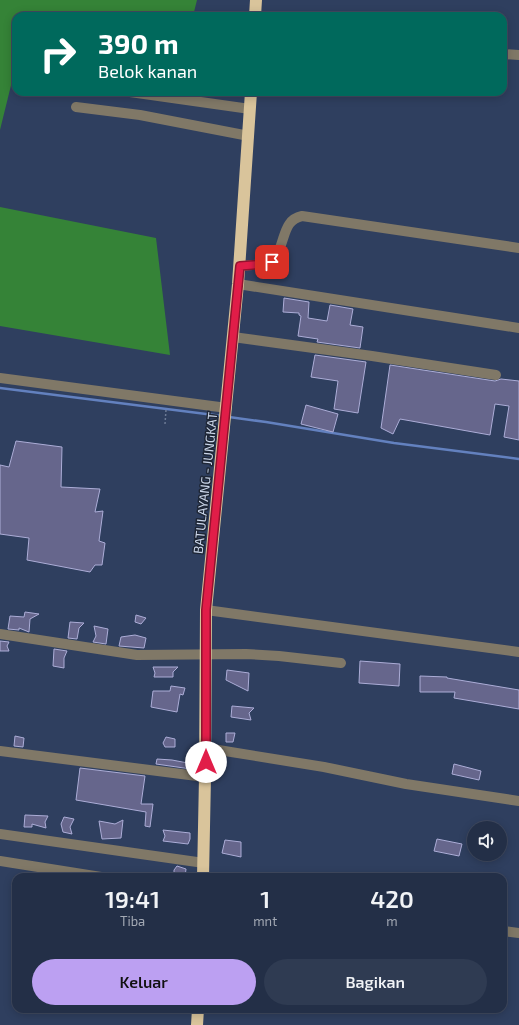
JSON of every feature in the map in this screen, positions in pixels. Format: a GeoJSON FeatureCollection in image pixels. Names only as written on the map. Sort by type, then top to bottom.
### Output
{"type":"FeatureCollection","features":[{"type":"Feature","properties":{"kind":"highway"},"geometry":{"type":"LineString","coordinates":[[255,12],[256,0]]}},
{"type":"Feature","properties":{"kind":"highway","name":"BATULAYANG - JUNGKAT"},"geometry":{"type":"LineString","coordinates":[[203,873],[206,777],[206,610],[240,266],[251,96]]}},
{"type":"Feature","properties":{"kind":"highway"},"geometry":{"type":"LineString","coordinates":[[197,1025],[198,1013]]}},
{"type":"Feature","properties":{"kind":"street"},"geometry":{"type":"LineString","coordinates":[[507,54],[519,55]]}},
{"type":"Feature","properties":{"kind":"street"},"geometry":{"type":"LineString","coordinates":[[160,96],[250,108]]}},
{"type":"Feature","properties":{"kind":"street"},"geometry":{"type":"LineString","coordinates":[[76,107],[140,115],[249,136]]}},
{"type":"Feature","properties":{"kind":"street"},"geometry":{"type":"LineString","coordinates":[[240,266],[266,264],[272,262],[282,243],[288,224],[297,217],[302,216],[519,248]]}},
{"type":"Feature","properties":{"kind":"street"},"geometry":{"type":"LineString","coordinates":[[238,284],[519,328]]}},
{"type":"Feature","properties":{"kind":"street"},"geometry":{"type":"LineString","coordinates":[[233,338],[372,356],[496,375]]}},
{"type":"Feature","properties":{"kind":"street"},"geometry":{"type":"LineString","coordinates":[[0,378],[226,414]]}},
{"type":"Feature","properties":{"kind":"street"},"geometry":{"type":"LineString","coordinates":[[206,610],[519,652]]}},
{"type":"Feature","properties":{"kind":"street"},"geometry":{"type":"LineString","coordinates":[[0,634],[137,655],[246,654],[341,663]]}},
{"type":"Feature","properties":{"kind":"street"},"geometry":{"type":"LineString","coordinates":[[206,748],[324,768],[406,784],[519,801]]}},
{"type":"Feature","properties":{"kind":"street"},"geometry":{"type":"LineString","coordinates":[[0,751],[206,777]]}},
{"type":"Feature","properties":{"kind":"street"},"geometry":{"type":"LineString","coordinates":[[0,834],[204,863]]}},
{"type":"Feature","properties":{"kind":"street"},"geometry":{"type":"LineString","coordinates":[[0,861],[76,873]]}},
{"type":"Feature","properties":{"kind":"street"},"geometry":{"type":"LineString","coordinates":[[507,932],[519,933]]}},
{"type":"Feature","properties":{"kind":"path"},"geometry":{"type":"LineString","coordinates":[[165,414],[165,424]]}},
{"type":"Feature","properties":{"kind":"green space"},"geometry":{"type":"Polygon","coordinates":[[[0,0],[197,0],[194,12],[12,12],[12,81],[0,130],[0,0]]]}},
{"type":"Feature","properties":{"kind":"green space"},"geometry":{"type":"Polygon","coordinates":[[[0,207],[156,238],[170,355],[0,326],[0,207]]]}},
{"type":"Feature","properties":{"kind":"building"},"geometry":{"type":"Polygon","coordinates":[[[284,298],[309,302],[308,318],[327,321],[330,305],[353,309],[350,325],[363,327],[360,348],[317,342],[318,339],[298,336],[301,316],[299,313],[283,312],[284,298]]]}},
{"type":"Feature","properties":{"kind":"building"},"geometry":{"type":"Polygon","coordinates":[[[315,355],[366,362],[358,413],[334,409],[338,381],[311,377],[315,355]]]}},
{"type":"Feature","properties":{"kind":"building"},"geometry":{"type":"Polygon","coordinates":[[[390,365],[495,381],[501,379],[519,381],[519,440],[504,437],[509,406],[495,404],[490,435],[400,419],[393,434],[381,428],[390,365]]]}},
{"type":"Feature","properties":{"kind":"building"},"geometry":{"type":"Polygon","coordinates":[[[306,405],[338,414],[333,432],[301,424],[306,405]]]}},
{"type":"Feature","properties":{"kind":"building"},"geometry":{"type":"Polygon","coordinates":[[[16,441],[62,447],[61,487],[100,489],[95,512],[103,511],[99,541],[105,543],[102,565],[95,565],[90,572],[27,560],[29,538],[0,534],[0,465],[9,467],[16,441]]]}},
{"type":"Feature","properties":{"kind":"building"},"geometry":{"type":"Polygon","coordinates":[[[25,612],[39,614],[30,619],[29,632],[19,628],[19,630],[8,629],[10,616],[24,617],[25,612]]]}},
{"type":"Feature","properties":{"kind":"building"},"geometry":{"type":"Polygon","coordinates":[[[136,615],[146,618],[141,624],[135,622],[136,615]]]}},
{"type":"Feature","properties":{"kind":"building"},"geometry":{"type":"Polygon","coordinates":[[[70,622],[84,623],[79,628],[77,639],[68,638],[70,622]]]}},
{"type":"Feature","properties":{"kind":"building"},"geometry":{"type":"Polygon","coordinates":[[[94,626],[108,629],[106,644],[93,642],[96,636],[94,626]]]}},
{"type":"Feature","properties":{"kind":"building"},"geometry":{"type":"Polygon","coordinates":[[[135,635],[146,638],[144,648],[119,646],[121,637],[135,635]]]}},
{"type":"Feature","properties":{"kind":"building"},"geometry":{"type":"Polygon","coordinates":[[[0,641],[9,642],[7,646],[9,651],[0,651],[0,641]]]}},
{"type":"Feature","properties":{"kind":"building"},"geometry":{"type":"Polygon","coordinates":[[[54,649],[67,651],[64,658],[64,668],[53,666],[54,649]]]}},
{"type":"Feature","properties":{"kind":"building"},"geometry":{"type":"Polygon","coordinates":[[[360,661],[400,664],[399,686],[359,683],[360,661]]]}},
{"type":"Feature","properties":{"kind":"building"},"geometry":{"type":"Polygon","coordinates":[[[153,667],[178,667],[173,672],[173,677],[154,677],[155,673],[153,667]]]}},
{"type":"Feature","properties":{"kind":"building"},"geometry":{"type":"Polygon","coordinates":[[[227,670],[249,673],[248,691],[226,680],[227,670]]]}},
{"type":"Feature","properties":{"kind":"building"},"geometry":{"type":"Polygon","coordinates":[[[420,676],[447,677],[519,690],[519,709],[454,698],[455,692],[420,692],[420,676]]]}},
{"type":"Feature","properties":{"kind":"building"},"geometry":{"type":"Polygon","coordinates":[[[171,686],[185,688],[183,695],[180,694],[177,712],[151,707],[153,691],[170,691],[171,686]]]}},
{"type":"Feature","properties":{"kind":"building"},"geometry":{"type":"Polygon","coordinates":[[[232,706],[254,708],[249,713],[251,720],[231,717],[232,706]]]}},
{"type":"Feature","properties":{"kind":"building"},"geometry":{"type":"Polygon","coordinates":[[[226,733],[235,733],[233,742],[226,742],[226,733]]]}},
{"type":"Feature","properties":{"kind":"building"},"geometry":{"type":"Polygon","coordinates":[[[15,736],[24,738],[23,747],[14,746],[15,736]]]}},
{"type":"Feature","properties":{"kind":"building"},"geometry":{"type":"Polygon","coordinates":[[[166,737],[175,739],[175,747],[165,747],[163,743],[166,737]]]}},
{"type":"Feature","properties":{"kind":"building"},"geometry":{"type":"Polygon","coordinates":[[[157,759],[193,764],[191,769],[156,764],[157,759]]]}},
{"type":"Feature","properties":{"kind":"building"},"geometry":{"type":"Polygon","coordinates":[[[454,764],[481,771],[479,780],[452,774],[454,764]]]}},
{"type":"Feature","properties":{"kind":"building"},"geometry":{"type":"Polygon","coordinates":[[[80,768],[145,776],[141,804],[153,804],[150,827],[145,826],[146,812],[76,800],[80,768]]]}},
{"type":"Feature","properties":{"kind":"building"},"geometry":{"type":"Polygon","coordinates":[[[25,815],[48,816],[45,822],[46,828],[32,824],[32,827],[24,827],[25,815]]]}},
{"type":"Feature","properties":{"kind":"building"},"geometry":{"type":"Polygon","coordinates":[[[64,817],[74,819],[70,827],[72,834],[63,832],[61,824],[64,817]]]}},
{"type":"Feature","properties":{"kind":"building"},"geometry":{"type":"Polygon","coordinates":[[[123,820],[121,838],[102,839],[99,821],[115,824],[123,820]]]}},
{"type":"Feature","properties":{"kind":"building"},"geometry":{"type":"Polygon","coordinates":[[[163,830],[190,833],[188,844],[163,841],[165,836],[163,830]]]}},
{"type":"Feature","properties":{"kind":"building"},"geometry":{"type":"Polygon","coordinates":[[[437,839],[462,844],[459,856],[434,851],[437,839]]]}},
{"type":"Feature","properties":{"kind":"building"},"geometry":{"type":"Polygon","coordinates":[[[225,840],[241,842],[241,857],[222,853],[225,840]]]}},
{"type":"Feature","properties":{"kind":"building"},"geometry":{"type":"Polygon","coordinates":[[[177,866],[186,869],[186,873],[174,873],[177,866]]]}},
{"type":"Feature","properties":{"kind":"waterway"},"geometry":{"type":"LineString","coordinates":[[0,388],[222,416]]}},
{"type":"Feature","properties":{"kind":"waterway"},"geometry":{"type":"LineString","coordinates":[[229,417],[394,443],[519,459]]}},
{"type":"Feature","properties":{"kind":"route"},"geometry":{"type":"LineString","coordinates":[[206,762],[206,610],[240,266],[270,264],[272,262]]}}]}
